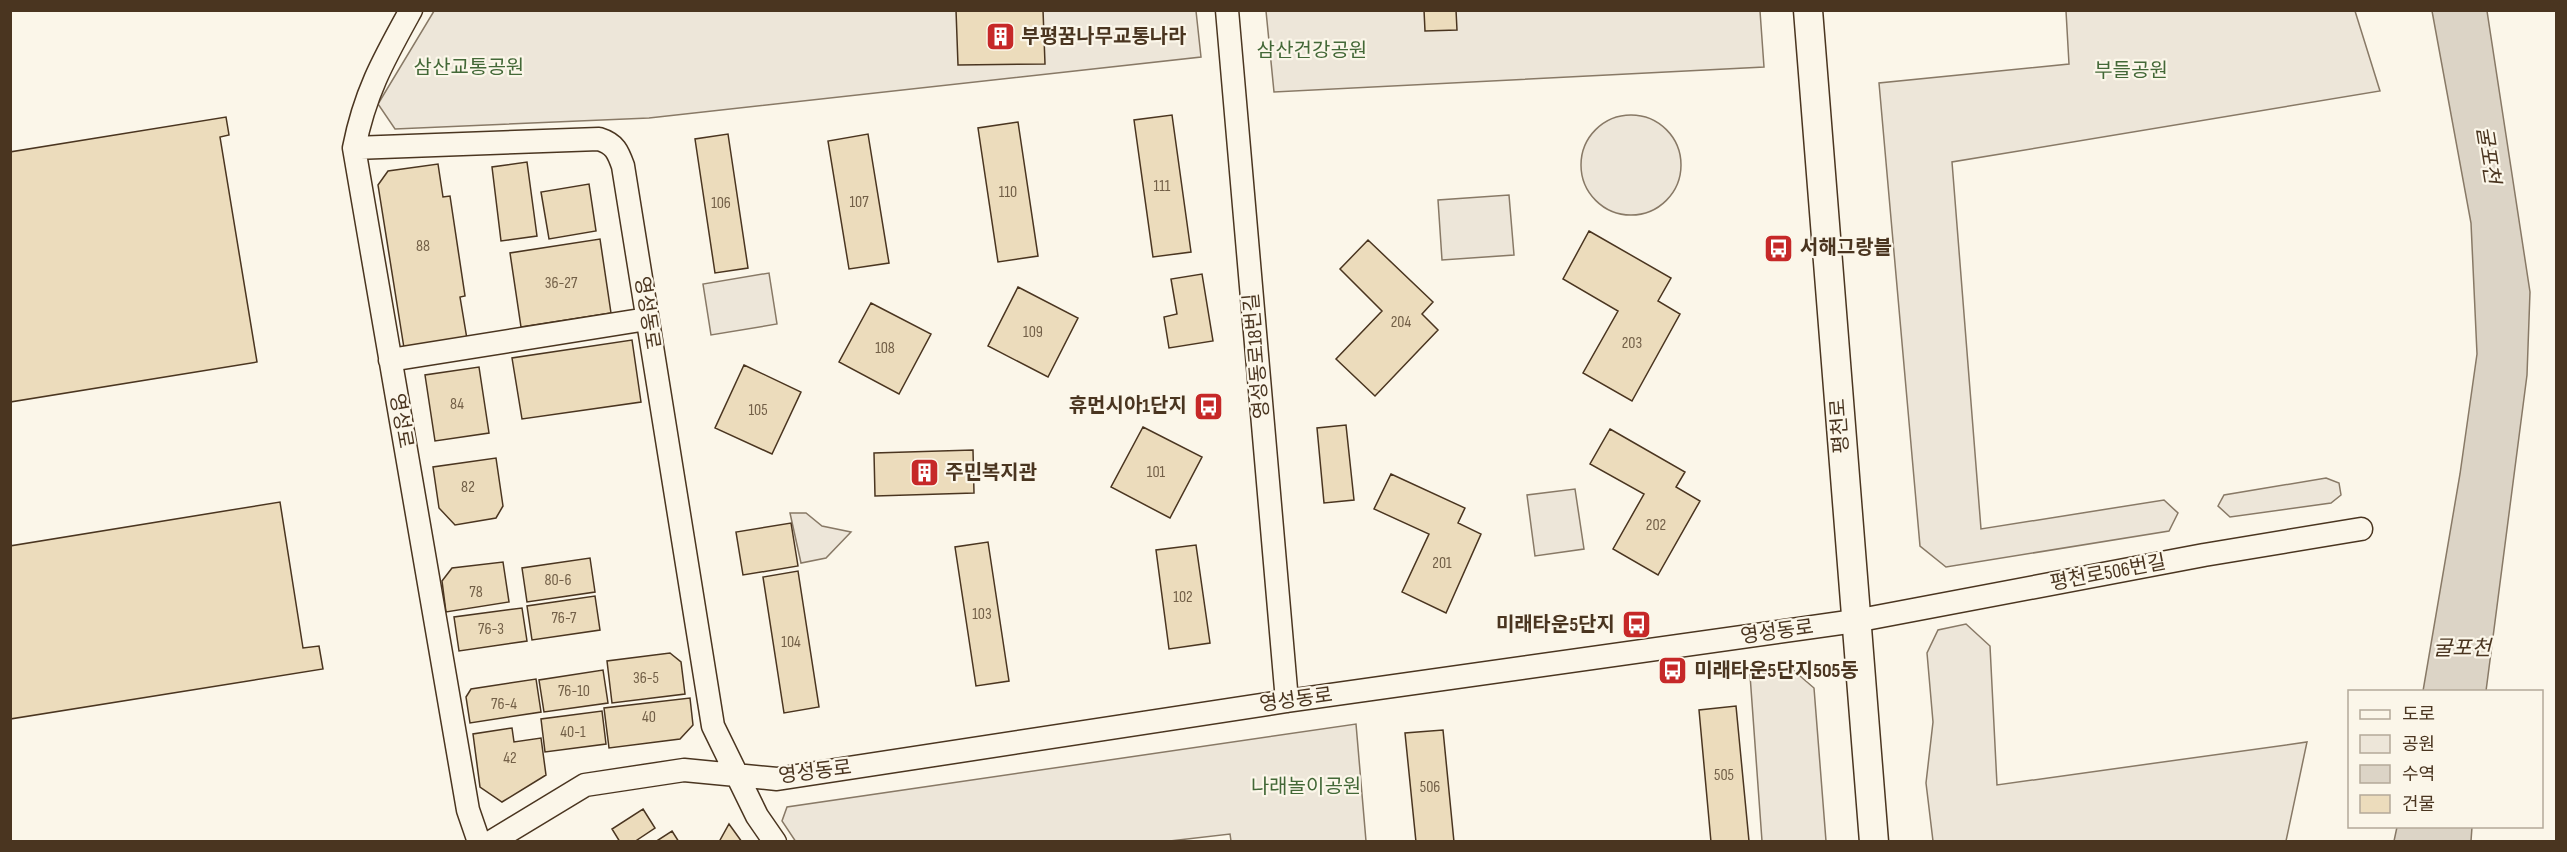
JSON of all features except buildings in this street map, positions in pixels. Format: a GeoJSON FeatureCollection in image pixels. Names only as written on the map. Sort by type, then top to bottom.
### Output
{"type":"FeatureCollection","features":[{"type":"Feature","properties":{"kind":"main road","name":"평천로"},"geometry":{"type":"LineString","coordinates":[[1808,10],[1874,842]]}},
{"type":"Feature","properties":{"kind":"street","name":"영성로"},"geometry":{"type":"LineString","coordinates":[[411,10],[374,77],[361,112],[354,147],[468,810],[479,842]]}},
{"type":"Feature","properties":{"kind":"street","name":"영성동로18번길"},"geometry":{"type":"LineString","coordinates":[[1227,10],[1287,701]]}},
{"type":"Feature","properties":{"kind":"street","name":"영성동로"},"geometry":{"type":"LineString","coordinates":[[354,147],[599,139],[609,142],[618,150],[623,166],[713,726],[737,775]]}},
{"type":"Feature","properties":{"kind":"street"},"geometry":{"type":"LineString","coordinates":[[390,360],[647,319]]}},
{"type":"Feature","properties":{"kind":"street","name":"평천로506번길"},"geometry":{"type":"LineString","coordinates":[[1855,621],[2204,555],[2361,529]]}},
{"type":"Feature","properties":{"kind":"street","name":"영성동로"},"geometry":{"type":"LineString","coordinates":[[491,842],[585,785],[684,770],[777,779],[1287,701],[1855,621]]}},
{"type":"Feature","properties":{"kind":"street"},"geometry":{"type":"LineString","coordinates":[[737,775],[757,816],[774,842]]}},
{"type":"Feature","properties":{"kind":"green space","name":"삼산교통공원"},"geometry":{"type":"Polygon","coordinates":[[[434,11],[1196,11],[1201,57],[649,118],[395,129],[378,104],[434,11]]]}},
{"type":"Feature","properties":{"kind":"green space","name":"삼산건강공원"},"geometry":{"type":"Polygon","coordinates":[[[1266,11],[1760,11],[1764,67],[1274,92],[1266,11]]]}},
{"type":"Feature","properties":{"kind":"green space","name":"부들공원"},"geometry":{"type":"Polygon","coordinates":[[[2066,11],[2355,11],[2380,91],[1952,162],[1981,529],[2164,500],[2178,513],[2169,531],[1946,567],[1920,546],[1879,83],[2069,64],[2066,11]]]}},
{"type":"Feature","properties":{"kind":"green space"},"geometry":{"type":"Polygon","coordinates":[[[1621,115],[1641,115],[1667,129],[1678,146],[1681,165],[1678,184],[1667,201],[1641,215],[1621,215],[1603,207],[1589,193],[1581,175],[1581,155],[1589,137],[1603,123],[1621,115]]]}},
{"type":"Feature","properties":{"kind":"green space"},"geometry":{"type":"Polygon","coordinates":[[[1509,195],[1514,255],[1442,260],[1438,200],[1509,195]]]}},
{"type":"Feature","properties":{"kind":"green space"},"geometry":{"type":"Polygon","coordinates":[[[769,273],[777,324],[711,335],[703,284],[769,273]]]}},
{"type":"Feature","properties":{"kind":"green space"},"geometry":{"type":"Polygon","coordinates":[[[2326,478],[2339,483],[2341,495],[2331,503],[2230,517],[2218,506],[2224,495],[2326,478]]]}},
{"type":"Feature","properties":{"kind":"green space"},"geometry":{"type":"Polygon","coordinates":[[[1575,489],[1584,549],[1535,556],[1527,495],[1575,489]]]}},
{"type":"Feature","properties":{"kind":"green space"},"geometry":{"type":"Polygon","coordinates":[[[790,513],[806,513],[822,526],[851,532],[826,558],[801,563],[790,513]]]}},
{"type":"Feature","properties":{"kind":"green space"},"geometry":{"type":"Polygon","coordinates":[[[1966,624],[1990,646],[1997,785],[2307,742],[2286,841],[1933,841],[1926,783],[1933,722],[1927,653],[1938,630],[1966,624]]]}},
{"type":"Feature","properties":{"kind":"green space"},"geometry":{"type":"Polygon","coordinates":[[[1793,670],[1814,688],[1826,841],[1762,841],[1750,675],[1793,670]]]}},
{"type":"Feature","properties":{"kind":"green space","name":"나래놀이공원"},"geometry":{"type":"Polygon","coordinates":[[[1356,724],[1366,841],[1231,841],[1230,834],[1161,842],[796,842],[782,821],[787,807],[1356,724]]]}},
{"type":"Feature","properties":{"kind":"water","name":"굴포천"},"geometry":{"type":"Polygon","coordinates":[[[2432,11],[2487,11],[2530,292],[2527,375],[2486,690],[2423,690],[2460,474],[2477,354],[2471,223],[2432,11]]]}},
{"type":"Feature","properties":{"kind":"water"},"geometry":{"type":"Polygon","coordinates":[[[2397,828],[2472,828],[2471,841],[2394,841],[2397,828]]]}},
{"type":"Feature","properties":{"kind":"place","name":"부평꿈나무교통나라"},"geometry":{"type":"Point","coordinates":[1000,37]}},
{"type":"Feature","properties":{"kind":"place","name":"서해그랑블"},"geometry":{"type":"Point","coordinates":[1779,248]}},
{"type":"Feature","properties":{"kind":"place","name":"휴먼시아1단지"},"geometry":{"type":"Point","coordinates":[1208,406]}},
{"type":"Feature","properties":{"kind":"place","name":"주민복지관"},"geometry":{"type":"Point","coordinates":[924,473]}},
{"type":"Feature","properties":{"kind":"place","name":"미래타운5단지"},"geometry":{"type":"Point","coordinates":[1636,625]}},
{"type":"Feature","properties":{"kind":"place","name":"미래타운5단지505동"},"geometry":{"type":"Point","coordinates":[1673,671]}}]}
